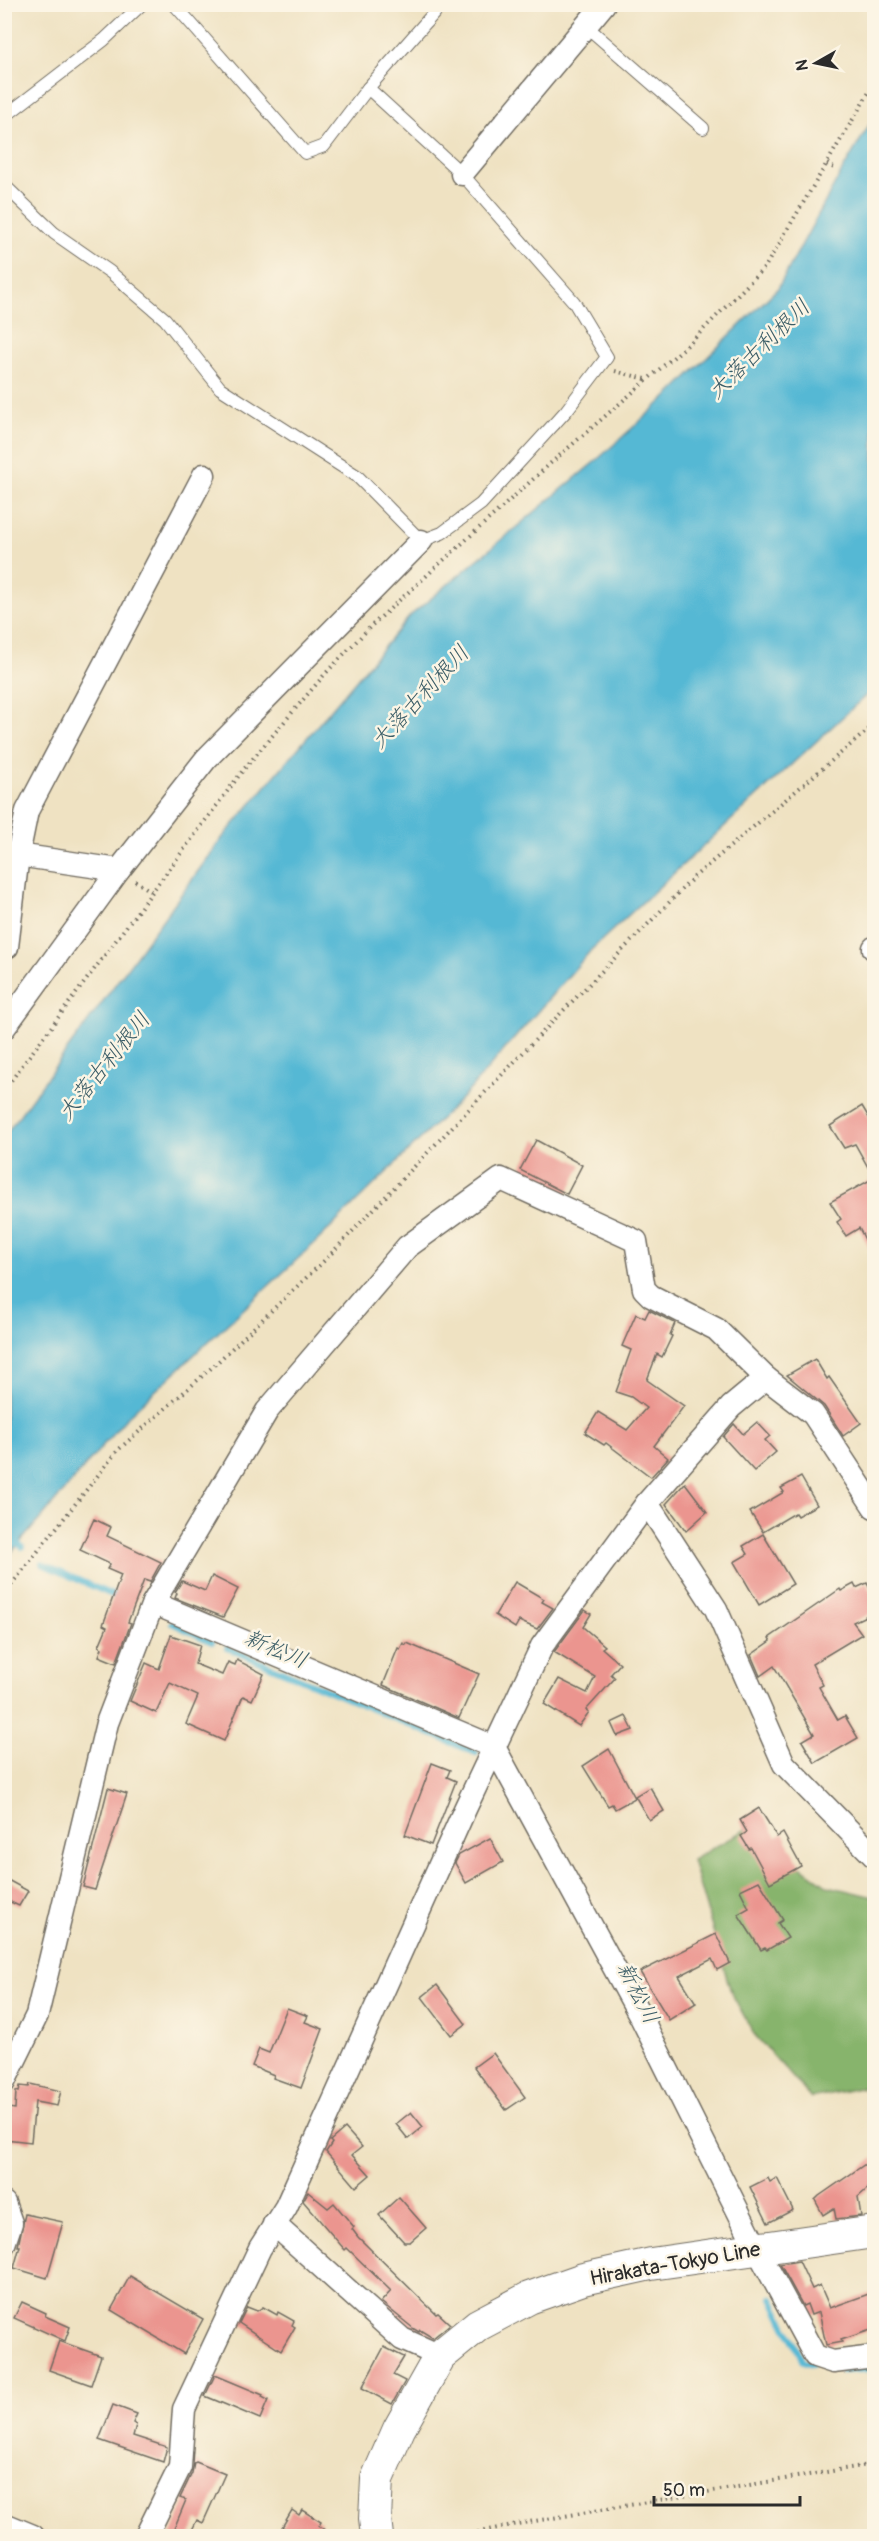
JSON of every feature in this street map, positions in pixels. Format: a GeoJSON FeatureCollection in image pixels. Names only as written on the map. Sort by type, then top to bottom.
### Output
{"type":"FeatureCollection","features":[{"type":"Feature","properties":{"kind":"main road","name":"Hirakata-Tokyo Line"},"geometry":{"type":"LineString","coordinates":[[377,2536],[375,2519],[377,2479],[399,2429],[440,2356],[478,2325],[529,2298],[583,2279],[651,2264],[874,2232]]}},
{"type":"Feature","properties":{"kind":"street"},"geometry":{"type":"LineString","coordinates":[[462,174],[604,4]]}},
{"type":"Feature","properties":{"kind":"street"},"geometry":{"type":"LineString","coordinates":[[4,947],[8,947],[11,854],[27,811],[204,475]]}},
{"type":"Feature","properties":{"kind":"street"},"geometry":{"type":"LineString","coordinates":[[4,1028],[119,870],[206,759],[421,541]]}},
{"type":"Feature","properties":{"kind":"street"},"geometry":{"type":"LineString","coordinates":[[11,854],[119,870]]}},
{"type":"Feature","properties":{"kind":"street"},"geometry":{"type":"LineString","coordinates":[[4,2082],[37,2015],[107,1723],[153,1603],[267,1410],[407,1247],[501,1179],[636,1241],[644,1289],[651,1296],[716,1329],[766,1378],[813,1414],[874,1507]]}},
{"type":"Feature","properties":{"kind":"street"},"geometry":{"type":"LineString","coordinates":[[146,2536],[180,2467],[184,2409],[260,2248],[286,2207],[542,1646],[647,1503],[731,1407],[766,1378]]}},
{"type":"Feature","properties":{"kind":"street"},"geometry":{"type":"LineString","coordinates":[[647,1503],[716,1610],[784,1764],[874,1856]]}},
{"type":"Feature","properties":{"kind":"street"},"geometry":{"type":"LineString","coordinates":[[153,1603],[494,1748],[641,2017],[757,2249],[815,2356],[833,2362],[874,2357]]}},
{"type":"Feature","properties":{"kind":"street"},"geometry":{"type":"LineString","coordinates":[[4,2203],[11,2223],[4,2244]]}},
{"type":"Feature","properties":{"kind":"street"},"geometry":{"type":"LineString","coordinates":[[274,2224],[402,2339],[440,2356]]}},
{"type":"Feature","properties":{"kind":"street"},"geometry":{"type":"LineString","coordinates":[[4,2524],[33,2536]]}},
{"type":"Feature","properties":{"kind":"lane"},"geometry":{"type":"LineString","coordinates":[[4,117],[104,40],[142,4]]}},
{"type":"Feature","properties":{"kind":"lane"},"geometry":{"type":"LineString","coordinates":[[174,4],[305,153],[324,146],[368,88],[442,4]]}},
{"type":"Feature","properties":{"kind":"lane"},"geometry":{"type":"LineString","coordinates":[[586,26],[703,129]]}},
{"type":"Feature","properties":{"kind":"lane"},"geometry":{"type":"LineString","coordinates":[[4,185],[54,233],[110,272],[165,319],[220,388],[357,476],[421,541],[442,533],[481,504],[566,411],[607,357],[574,302],[462,174],[368,88]]}},
{"type":"Feature","properties":{"kind":"path"},"geometry":{"type":"LineString","coordinates":[[4,1090],[244,769],[325,674],[371,626],[557,457],[692,342],[765,267],[874,84]]}},
{"type":"Feature","properties":{"kind":"path"},"geometry":{"type":"LineString","coordinates":[[827,164],[836,169]]}},
{"type":"Feature","properties":{"kind":"path"},"geometry":{"type":"LineString","coordinates":[[601,364],[625,375],[646,380]]}},
{"type":"Feature","properties":{"kind":"path"},"geometry":{"type":"LineString","coordinates":[[4,1594],[118,1450],[207,1372],[326,1259],[574,998],[694,877],[874,725]]}},
{"type":"Feature","properties":{"kind":"path"},"geometry":{"type":"LineString","coordinates":[[460,2536],[517,2524],[874,2464]]}},
{"type":"Feature","properties":{"kind":"green space"},"geometry":{"type":"Polygon","coordinates":[[[748,1828],[828,1886],[874,1897],[874,2085],[811,2098],[754,2034],[731,1992],[692,1860],[748,1828]]]}},
{"type":"Feature","properties":{"kind":"water","name":"大落古利根川"},"geometry":{"type":"Polygon","coordinates":[[[874,117],[874,688],[592,949],[466,1094],[317,1241],[128,1416],[5,1560],[5,1135],[223,837],[410,616],[598,459],[670,394],[778,288],[874,117]]]}},
{"type":"Feature","properties":{"kind":"building"},"geometry":{"type":"Polygon","coordinates":[[[862,1106],[874,1126],[874,1178],[855,1144],[844,1148],[830,1126],[862,1106]]]}},
{"type":"Feature","properties":{"kind":"building"},"geometry":{"type":"Polygon","coordinates":[[[536,1140],[582,1165],[567,1194],[520,1170],[536,1140]]]}},
{"type":"Feature","properties":{"kind":"building"},"geometry":{"type":"Polygon","coordinates":[[[874,1178],[874,1257],[859,1228],[846,1236],[837,1222],[841,1219],[830,1202],[874,1178]]]}},
{"type":"Feature","properties":{"kind":"building"},"geometry":{"type":"Polygon","coordinates":[[[649,1310],[675,1323],[670,1335],[672,1336],[662,1357],[657,1354],[647,1380],[684,1406],[654,1446],[668,1458],[651,1477],[606,1443],[604,1445],[585,1433],[598,1412],[627,1430],[646,1408],[631,1397],[616,1392],[631,1350],[622,1346],[636,1314],[645,1318],[649,1310]]]}},
{"type":"Feature","properties":{"kind":"building"},"geometry":{"type":"Polygon","coordinates":[[[815,1359],[827,1379],[829,1377],[861,1423],[843,1436],[824,1406],[787,1375],[815,1359]]]}},
{"type":"Feature","properties":{"kind":"building"},"geometry":{"type":"Polygon","coordinates":[[[757,1422],[770,1436],[765,1440],[776,1452],[754,1471],[723,1437],[734,1424],[743,1434],[757,1422]]]}},
{"type":"Feature","properties":{"kind":"building"},"geometry":{"type":"Polygon","coordinates":[[[801,1477],[817,1505],[797,1516],[795,1513],[763,1532],[750,1512],[784,1492],[781,1488],[801,1477]]]}},
{"type":"Feature","properties":{"kind":"building"},"geometry":{"type":"Polygon","coordinates":[[[685,1483],[707,1512],[686,1531],[666,1504],[685,1483]]]}},
{"type":"Feature","properties":{"kind":"building"},"geometry":{"type":"Polygon","coordinates":[[[94,1519],[111,1527],[107,1536],[161,1562],[150,1582],[144,1580],[116,1663],[99,1656],[102,1648],[99,1646],[107,1627],[103,1625],[121,1575],[107,1569],[110,1564],[80,1550],[94,1519]]]}},
{"type":"Feature","properties":{"kind":"building"},"geometry":{"type":"Polygon","coordinates":[[[763,1534],[793,1584],[759,1605],[734,1562],[748,1554],[743,1546],[763,1534]]]}},
{"type":"Feature","properties":{"kind":"building"},"geometry":{"type":"Polygon","coordinates":[[[212,1576],[238,1589],[223,1617],[175,1598],[177,1593],[175,1592],[182,1581],[205,1591],[212,1576]]]}},
{"type":"Feature","properties":{"kind":"building"},"geometry":{"type":"Polygon","coordinates":[[[515,1582],[544,1599],[542,1602],[553,1608],[537,1629],[519,1621],[515,1628],[495,1615],[515,1582]]]}},
{"type":"Feature","properties":{"kind":"building"},"geometry":{"type":"Polygon","coordinates":[[[867,1583],[874,1597],[874,1612],[853,1622],[862,1634],[812,1664],[823,1685],[819,1687],[838,1720],[845,1716],[858,1738],[815,1763],[802,1741],[814,1734],[774,1666],[760,1676],[751,1655],[771,1641],[769,1638],[840,1589],[841,1591],[854,1584],[856,1588],[867,1583]]]}},
{"type":"Feature","properties":{"kind":"building"},"geometry":{"type":"Polygon","coordinates":[[[585,1610],[591,1614],[583,1627],[605,1646],[602,1648],[620,1664],[611,1674],[615,1678],[586,1710],[589,1712],[579,1726],[544,1704],[559,1679],[587,1693],[595,1677],[554,1652],[585,1610]]]}},
{"type":"Feature","properties":{"kind":"building"},"geometry":{"type":"Polygon","coordinates":[[[171,1635],[200,1645],[195,1664],[222,1675],[228,1662],[235,1665],[237,1660],[264,1674],[252,1700],[243,1696],[224,1741],[186,1724],[198,1696],[170,1683],[156,1713],[130,1701],[146,1663],[159,1669],[171,1635]]]}},
{"type":"Feature","properties":{"kind":"building"},"geometry":{"type":"Polygon","coordinates":[[[403,1643],[479,1674],[459,1718],[383,1685],[398,1648],[400,1649],[403,1643]]]}},
{"type":"Feature","properties":{"kind":"building"},"geometry":{"type":"Polygon","coordinates":[[[626,1716],[633,1730],[617,1736],[611,1723],[626,1716]]]}},
{"type":"Feature","properties":{"kind":"building"},"geometry":{"type":"Polygon","coordinates":[[[609,1749],[635,1798],[615,1809],[612,1804],[608,1806],[583,1766],[609,1749]]]}},
{"type":"Feature","properties":{"kind":"building"},"geometry":{"type":"Polygon","coordinates":[[[432,1763],[450,1770],[447,1777],[456,1781],[431,1845],[405,1835],[432,1763]]]}},
{"type":"Feature","properties":{"kind":"building"},"geometry":{"type":"Polygon","coordinates":[[[650,1787],[664,1811],[649,1820],[635,1796],[650,1787]]]}},
{"type":"Feature","properties":{"kind":"building"},"geometry":{"type":"Polygon","coordinates":[[[108,1788],[127,1794],[95,1890],[83,1887],[108,1788]]]}},
{"type":"Feature","properties":{"kind":"building"},"geometry":{"type":"Polygon","coordinates":[[[759,1808],[777,1837],[783,1833],[801,1866],[770,1883],[751,1848],[749,1849],[741,1836],[747,1832],[740,1820],[759,1808]]]}},
{"type":"Feature","properties":{"kind":"building"},"geometry":{"type":"Polygon","coordinates":[[[490,1838],[503,1862],[466,1883],[455,1863],[459,1855],[490,1838]]]}},
{"type":"Feature","properties":{"kind":"building"},"geometry":{"type":"Polygon","coordinates":[[[4,1878],[28,1891],[19,1906],[4,1899],[4,1878]]]}},
{"type":"Feature","properties":{"kind":"building"},"geometry":{"type":"Polygon","coordinates":[[[759,1881],[783,1920],[778,1923],[788,1938],[767,1950],[765,1948],[761,1950],[738,1914],[749,1908],[740,1890],[759,1881]]]}},
{"type":"Feature","properties":{"kind":"building"},"geometry":{"type":"Polygon","coordinates":[[[716,1934],[730,1963],[717,1970],[712,1959],[679,1976],[696,2003],[669,2020],[640,1972],[716,1934]]]}},
{"type":"Feature","properties":{"kind":"building"},"geometry":{"type":"Polygon","coordinates":[[[437,1985],[466,2024],[451,2035],[422,1997],[437,1985]]]}},
{"type":"Feature","properties":{"kind":"building"},"geometry":{"type":"Polygon","coordinates":[[[287,2008],[308,2016],[305,2022],[323,2029],[301,2088],[273,2078],[274,2075],[252,2066],[259,2049],[269,2053],[287,2008]]]}},
{"type":"Feature","properties":{"kind":"building"},"geometry":{"type":"Polygon","coordinates":[[[493,2053],[525,2097],[506,2110],[474,2067],[493,2053]]]}},
{"type":"Feature","properties":{"kind":"building"},"geometry":{"type":"Polygon","coordinates":[[[30,2084],[61,2091],[57,2106],[35,2102],[31,2142],[5,2139],[8,2108],[15,2109],[16,2091],[19,2092],[20,2086],[29,2087],[30,2084]]]}},
{"type":"Feature","properties":{"kind":"building"},"geometry":{"type":"Polygon","coordinates":[[[411,2112],[423,2127],[408,2139],[396,2124],[411,2112]]]}},
{"type":"Feature","properties":{"kind":"building"},"geometry":{"type":"Polygon","coordinates":[[[345,2128],[362,2147],[352,2155],[370,2175],[356,2187],[326,2152],[332,2143],[330,2141],[345,2128]]]}},
{"type":"Feature","properties":{"kind":"building"},"geometry":{"type":"Polygon","coordinates":[[[874,2158],[874,2183],[858,2197],[861,2216],[836,2219],[834,2208],[823,2215],[815,2200],[874,2158]]]}},
{"type":"Feature","properties":{"kind":"building"},"geometry":{"type":"Polygon","coordinates":[[[768,2178],[770,2182],[777,2178],[793,2210],[768,2223],[750,2187],[768,2178]]]}},
{"type":"Feature","properties":{"kind":"building"},"geometry":{"type":"Polygon","coordinates":[[[308,2192],[328,2208],[334,2203],[354,2227],[352,2229],[358,2237],[436,2314],[438,2313],[450,2324],[433,2338],[414,2329],[381,2302],[391,2291],[347,2248],[345,2250],[303,2201],[308,2192]]]}},
{"type":"Feature","properties":{"kind":"building"},"geometry":{"type":"Polygon","coordinates":[[[399,2197],[426,2228],[410,2242],[404,2242],[379,2215],[399,2197]]]}},
{"type":"Feature","properties":{"kind":"building"},"geometry":{"type":"Polygon","coordinates":[[[25,2214],[63,2222],[47,2278],[14,2268],[25,2214]]]}},
{"type":"Feature","properties":{"kind":"building"},"geometry":{"type":"Polygon","coordinates":[[[799,2261],[812,2289],[820,2285],[830,2308],[874,2292],[874,2329],[841,2340],[842,2342],[826,2345],[819,2312],[811,2315],[807,2304],[803,2306],[780,2264],[799,2261]]]}},
{"type":"Feature","properties":{"kind":"building"},"geometry":{"type":"Polygon","coordinates":[[[130,2276],[203,2319],[184,2354],[111,2310],[130,2276]]]}},
{"type":"Feature","properties":{"kind":"building"},"geometry":{"type":"Polygon","coordinates":[[[22,2302],[70,2327],[65,2341],[14,2318],[22,2302]]]}},
{"type":"Feature","properties":{"kind":"building"},"geometry":{"type":"Polygon","coordinates":[[[247,2307],[257,2311],[263,2307],[294,2321],[292,2325],[295,2327],[281,2351],[239,2323],[247,2307]]]}},
{"type":"Feature","properties":{"kind":"building"},"geometry":{"type":"Polygon","coordinates":[[[59,2341],[101,2356],[91,2385],[49,2370],[59,2341]]]}},
{"type":"Feature","properties":{"kind":"building"},"geometry":{"type":"Polygon","coordinates":[[[384,2347],[404,2357],[393,2375],[405,2381],[392,2404],[362,2388],[384,2347]]]}},
{"type":"Feature","properties":{"kind":"building"},"geometry":{"type":"Polygon","coordinates":[[[215,2375],[263,2395],[262,2397],[268,2400],[260,2419],[205,2396],[215,2375]]]}},
{"type":"Feature","properties":{"kind":"building"},"geometry":{"type":"Polygon","coordinates":[[[113,2405],[137,2414],[133,2423],[136,2425],[133,2436],[167,2447],[163,2462],[99,2440],[113,2405]]]}},
{"type":"Feature","properties":{"kind":"building"},"geometry":{"type":"Polygon","coordinates":[[[196,2462],[225,2474],[203,2523],[197,2520],[189,2536],[171,2536],[186,2500],[180,2498],[196,2462]]]}},
{"type":"Feature","properties":{"kind":"building"},"geometry":{"type":"Polygon","coordinates":[[[292,2510],[299,2515],[302,2510],[321,2522],[319,2526],[334,2536],[297,2536],[282,2527],[292,2510]]]}},
{"type":"Feature","properties":{"kind":"waterway"},"geometry":{"type":"LineString","coordinates":[[4,1531],[22,1547]]}},
{"type":"Feature","properties":{"kind":"waterway","name":"新松川"},"geometry":{"type":"LineString","coordinates":[[42,1564],[119,1598]]}},
{"type":"Feature","properties":{"kind":"waterway","name":"新松川"},"geometry":{"type":"LineString","coordinates":[[172,1623],[212,1642]]}},
{"type":"Feature","properties":{"kind":"waterway","name":"新松川"},"geometry":{"type":"LineString","coordinates":[[227,1648],[476,1753]]}},
{"type":"Feature","properties":{"kind":"waterway","name":"新松川"},"geometry":{"type":"LineString","coordinates":[[772,2298],[803,2361],[812,2364]]}},
{"type":"Feature","properties":{"kind":"waterway","name":"新松川"},"geometry":{"type":"LineString","coordinates":[[842,2371],[874,2369]]}}]}
